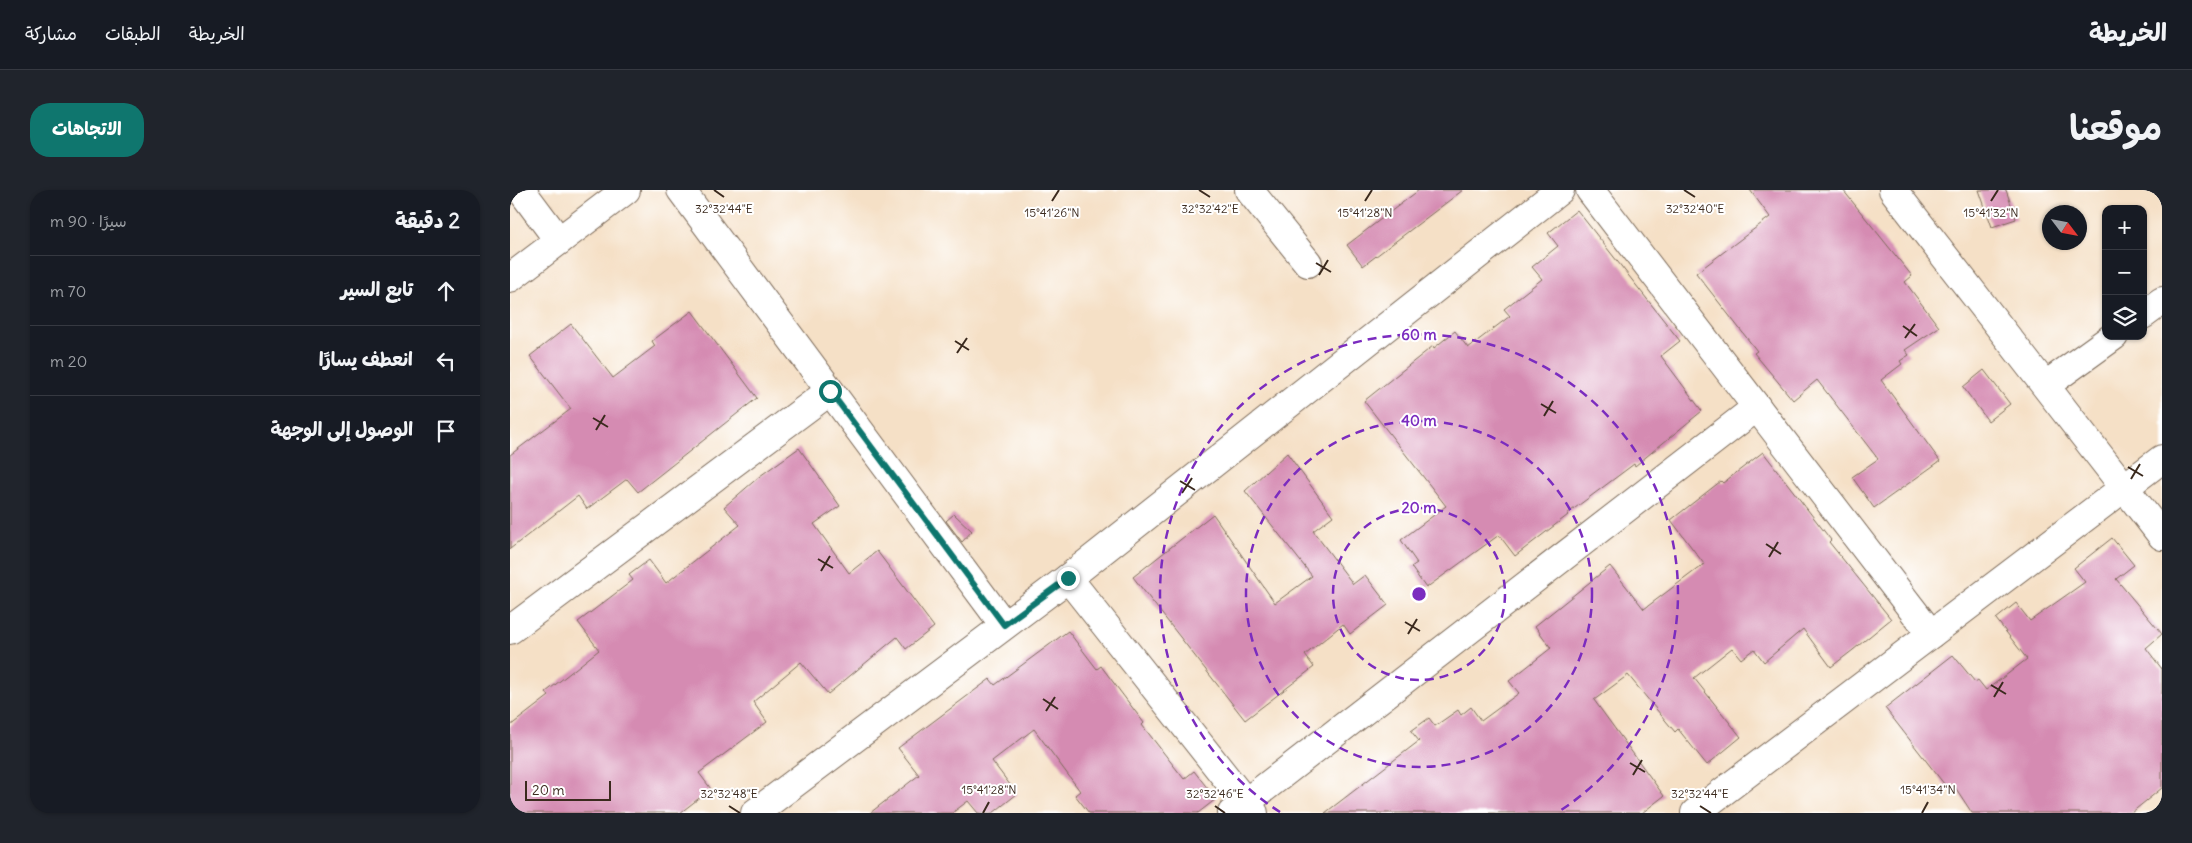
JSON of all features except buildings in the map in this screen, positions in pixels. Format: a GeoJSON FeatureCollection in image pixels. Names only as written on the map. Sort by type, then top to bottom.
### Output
{"type":"FeatureCollection","features":[{"type":"Feature","properties":{"kind":"street"},"geometry":{"type":"LineString","coordinates":[[521,190],[560,241]]}},
{"type":"Feature","properties":{"kind":"street"},"geometry":{"type":"LineString","coordinates":[[510,278],[626,190]]}},
{"type":"Feature","properties":{"kind":"street"},"geometry":{"type":"LineString","coordinates":[[681,190],[1004,625]]}},
{"type":"Feature","properties":{"kind":"street"},"geometry":{"type":"LineString","coordinates":[[1249,190],[1308,263]]}},
{"type":"Feature","properties":{"kind":"street"},"geometry":{"type":"LineString","coordinates":[[754,813],[1068,578],[1560,190]]}},
{"type":"Feature","properties":{"kind":"street"},"geometry":{"type":"LineString","coordinates":[[1590,190],[1931,634]]}},
{"type":"Feature","properties":{"kind":"street"},"geometry":{"type":"LineString","coordinates":[[1893,190],[2162,536]]}},
{"type":"Feature","properties":{"kind":"street"},"geometry":{"type":"LineString","coordinates":[[2147,312],[2162,301]]}},
{"type":"Feature","properties":{"kind":"street"},"geometry":{"type":"LineString","coordinates":[[2046,385],[2108,340]]}},
{"type":"Feature","properties":{"kind":"street"},"geometry":{"type":"LineString","coordinates":[[510,630],[830,391]]}},
{"type":"Feature","properties":{"kind":"street"},"geometry":{"type":"LineString","coordinates":[[1068,578],[1244,810],[1757,408]]}},
{"type":"Feature","properties":{"kind":"street"},"geometry":{"type":"LineString","coordinates":[[1695,813],[2162,459]]}},
{"type":"Feature","properties":{"kind":"route"},"geometry":{"type":"LineString","coordinates":[[830,391],[1004,625],[1068,578]]}}]}
